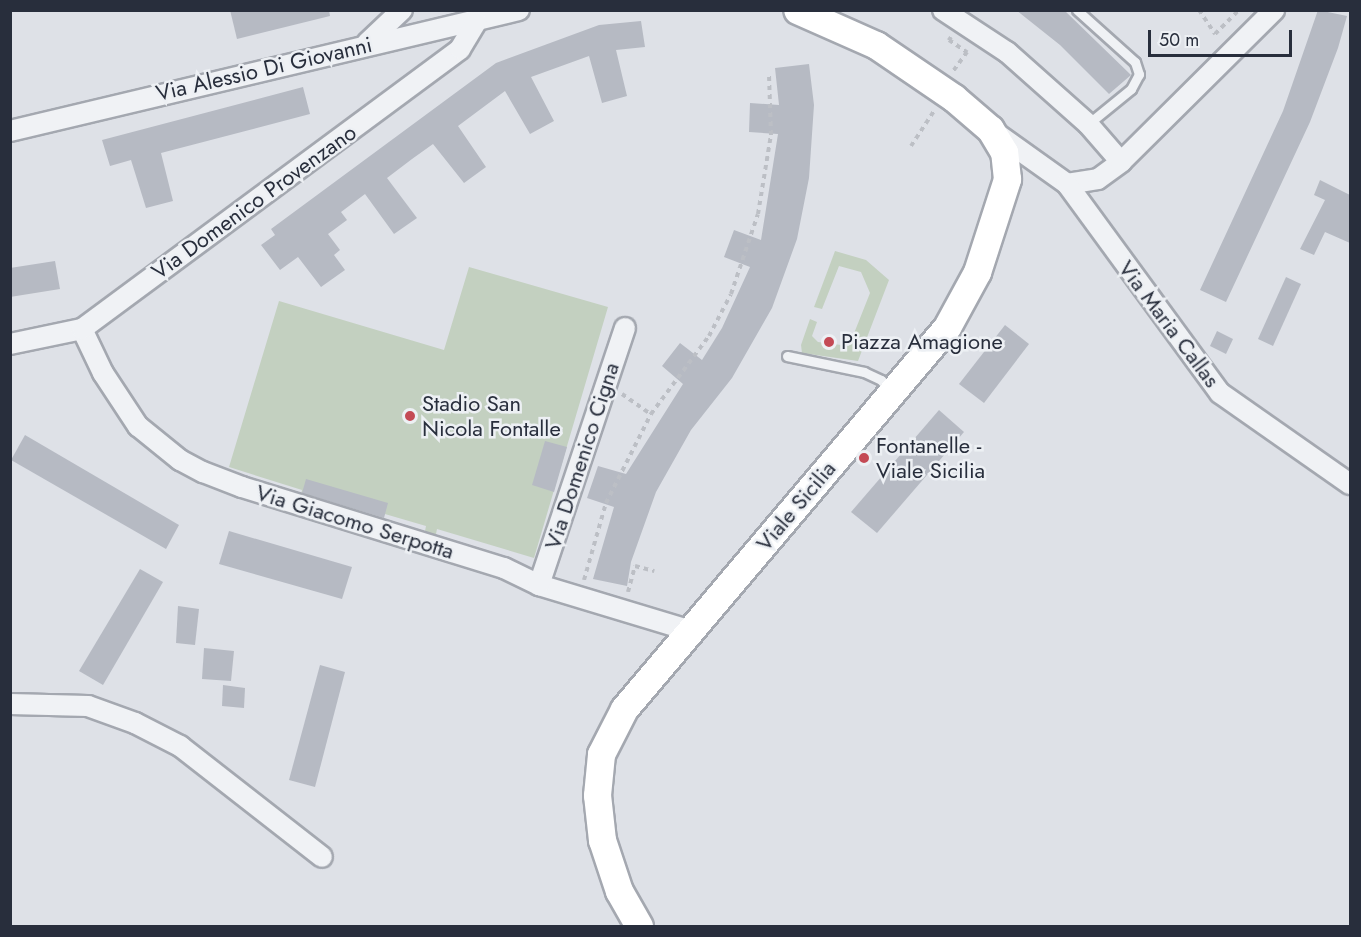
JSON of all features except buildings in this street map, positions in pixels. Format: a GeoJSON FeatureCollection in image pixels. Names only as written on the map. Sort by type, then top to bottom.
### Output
{"type":"FeatureCollection","features":[{"type":"Feature","properties":{"kind":"street"},"geometry":{"type":"LineString","coordinates":[[364,46],[402,10]]}},
{"type":"Feature","properties":{"kind":"street","name":"Via Alessio Di Giovanni"},"geometry":{"type":"LineString","coordinates":[[10,130],[364,46],[475,15],[519,10]]}},
{"type":"Feature","properties":{"kind":"street","name":"Viale Sicilia"},"geometry":{"type":"LineString","coordinates":[[639,927],[619,891],[602,840],[597,795],[602,754],[624,709],[947,327],[977,272],[995,223],[1007,179],[1004,152],[990,129],[944,91],[876,45],[796,10]]}},
{"type":"Feature","properties":{"kind":"street"},"geometry":{"type":"LineString","coordinates":[[943,10],[1007,52],[1088,124],[1120,162]]}},
{"type":"Feature","properties":{"kind":"street"},"geometry":{"type":"LineString","coordinates":[[1067,184],[1098,179],[1120,162],[1274,10]]}},
{"type":"Feature","properties":{"kind":"street","name":"Via Domenico Provenzano"},"geometry":{"type":"LineString","coordinates":[[10,344],[82,328],[460,49],[475,15]]}},
{"type":"Feature","properties":{"kind":"street","name":"Via Maria Callas"},"geometry":{"type":"LineString","coordinates":[[990,129],[1067,184],[1220,393],[1350,484]]}},
{"type":"Feature","properties":{"kind":"street","name":"Via Giacomo Serpotta"},"geometry":{"type":"LineString","coordinates":[[82,328],[103,373],[138,426],[180,460],[242,488],[504,568],[539,585],[691,631]]}},
{"type":"Feature","properties":{"kind":"street","name":"Via Domenico Cigna"},"geometry":{"type":"LineString","coordinates":[[539,585],[625,328]]}},
{"type":"Feature","properties":{"kind":"street"},"geometry":{"type":"LineString","coordinates":[[10,704],[88,706],[135,723],[180,746],[322,856]]}},
{"type":"Feature","properties":{"kind":"lane"},"geometry":{"type":"LineString","coordinates":[[1077,10],[1135,62],[1139,74],[1131,89],[1088,124]]}},
{"type":"Feature","properties":{"kind":"lane"},"geometry":{"type":"LineString","coordinates":[[787,356],[864,372],[881,380],[892,393]]}},
{"type":"Feature","properties":{"kind":"path"},"geometry":{"type":"LineString","coordinates":[[1199,10],[1215,34],[1239,10]]}},
{"type":"Feature","properties":{"kind":"path"},"geometry":{"type":"LineString","coordinates":[[911,146],[967,52],[949,40],[961,20]]}},
{"type":"Feature","properties":{"kind":"path"},"geometry":{"type":"LineString","coordinates":[[589,582],[582,579],[606,503],[651,414],[709,336],[731,294],[758,214],[771,135],[769,74]]}},
{"type":"Feature","properties":{"kind":"path"},"geometry":{"type":"LineString","coordinates":[[604,390],[623,395],[651,414]]}},
{"type":"Feature","properties":{"kind":"path"},"geometry":{"type":"LineString","coordinates":[[619,590],[628,592],[635,566],[654,571]]}},
{"type":"Feature","properties":{"kind":"green space"},"geometry":{"type":"Polygon","coordinates":[[[835,251],[866,260],[889,280],[858,361],[802,353],[801,345],[810,319],[817,322],[812,336],[818,342],[849,346],[870,293],[861,272],[839,266],[822,309],[814,307],[835,251]]]}},
{"type":"Feature","properties":{"kind":"green space","name":"Stadio San Nicola Fontalle"},"geometry":{"type":"Polygon","coordinates":[[[469,267],[608,307],[534,558],[437,529],[435,539],[424,536],[426,526],[313,493],[311,502],[300,499],[302,490],[229,467],[279,301],[444,350],[469,267]]]}},
{"type":"Feature","properties":{"kind":"place","name":"Piazza Amagione"},"geometry":{"type":"Point","coordinates":[829,342]}},
{"type":"Feature","properties":{"kind":"place","name":"Stadio San Nicola Fontalle"},"geometry":{"type":"Point","coordinates":[410,416]}},
{"type":"Feature","properties":{"kind":"place","name":"Fontanelle - Viale Sicilia"},"geometry":{"type":"Point","coordinates":[864,458]}}]}
